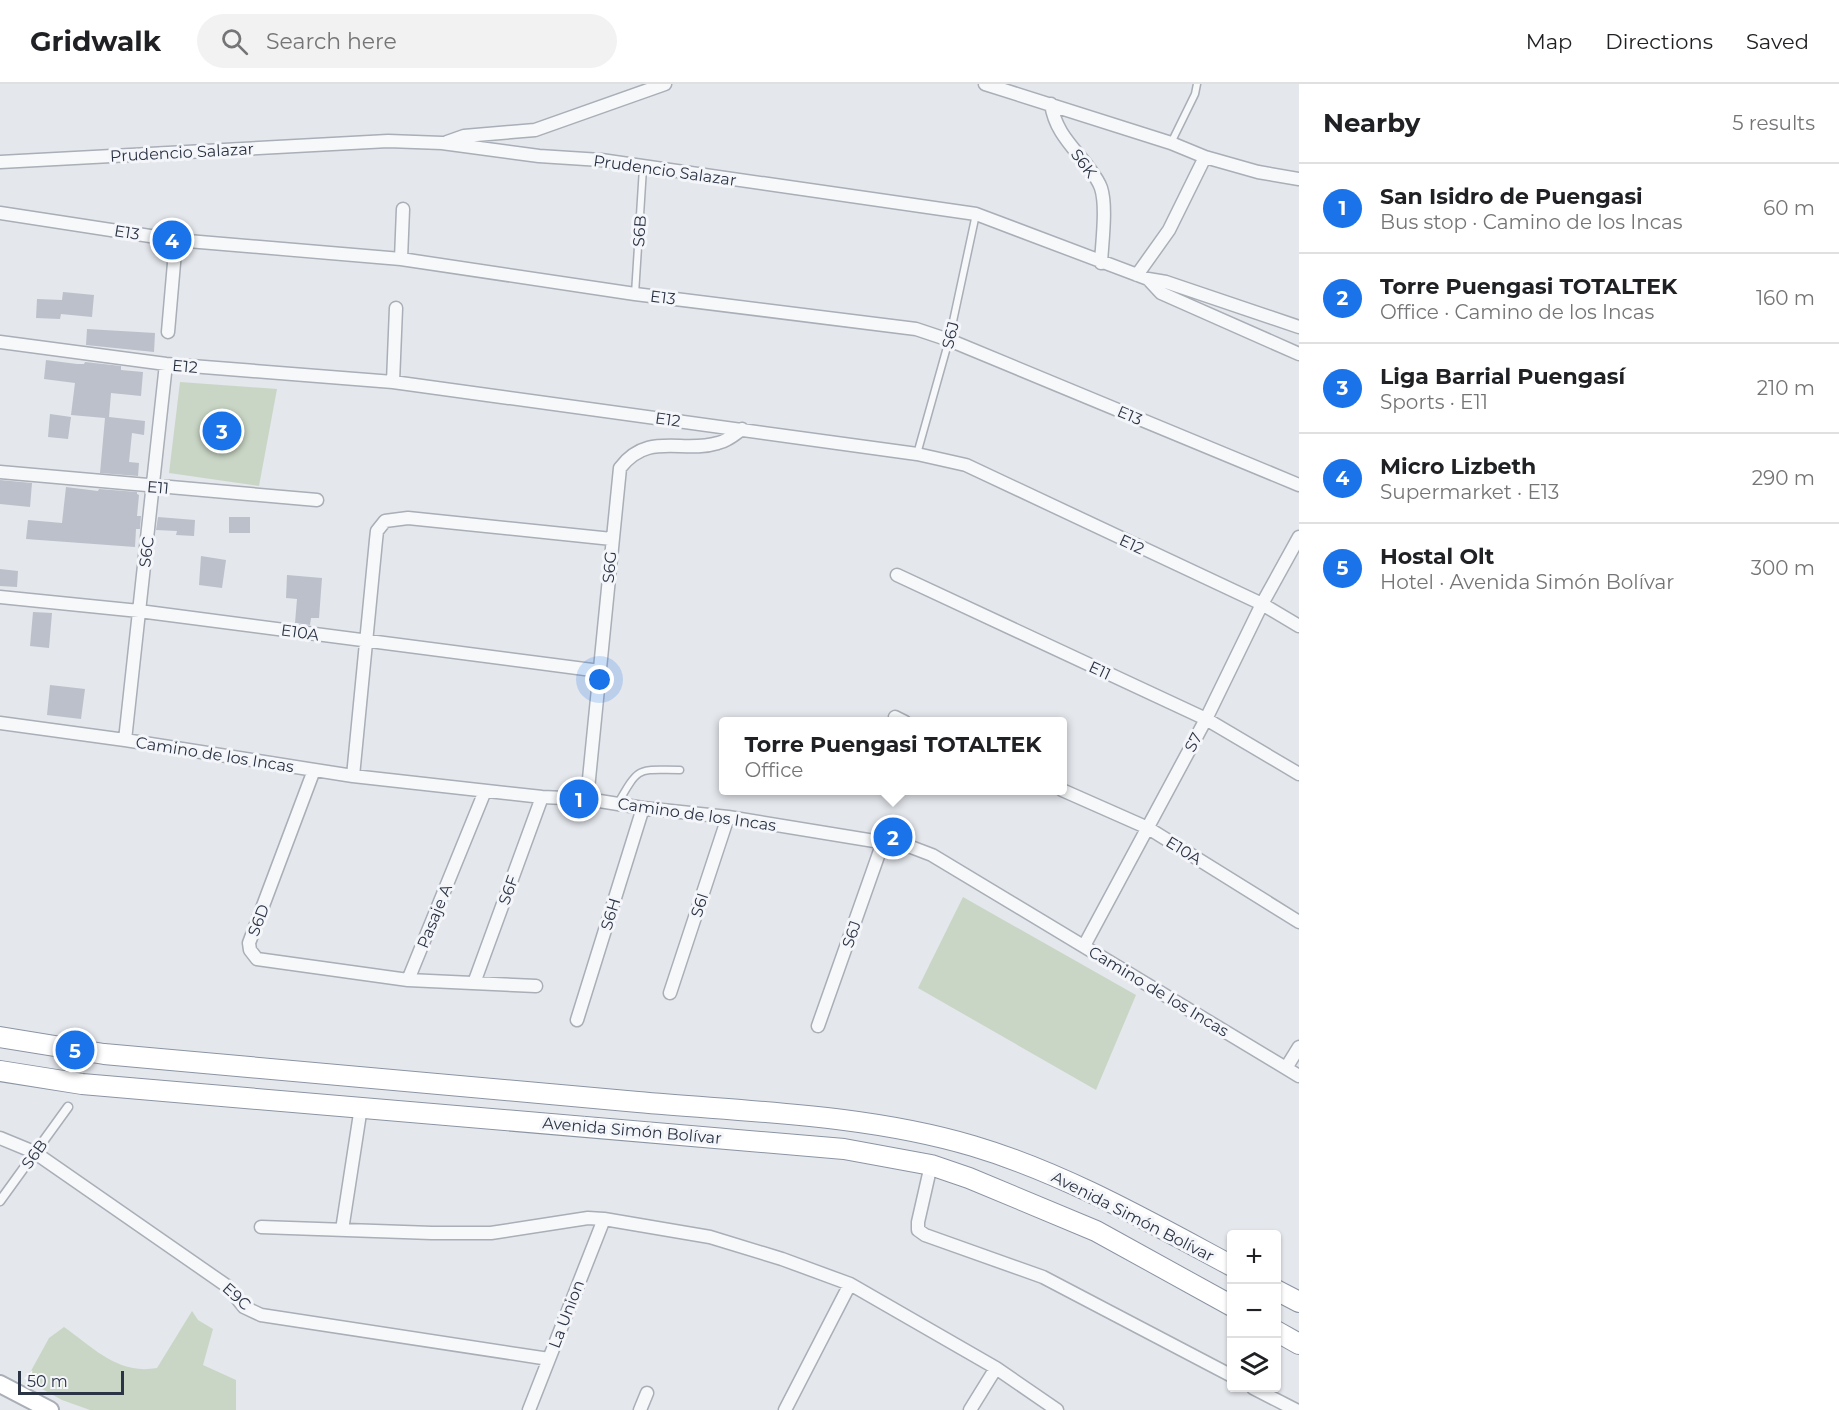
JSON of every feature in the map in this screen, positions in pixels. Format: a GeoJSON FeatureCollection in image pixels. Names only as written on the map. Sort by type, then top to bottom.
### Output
{"type":"FeatureCollection","features":[{"type":"Feature","properties":{"kind":"highway","name":"Avenida Simón Bolívar"},"geometry":{"type":"LineString","coordinates":[[0,1037],[104,1054],[764,1112],[911,1131],[973,1146],[1052,1174],[1126,1209],[1227,1263]]}},
{"type":"Feature","properties":{"kind":"highway","name":"Avenida Simón Bolívar"},"geometry":{"type":"LineString","coordinates":[[0,1071],[82,1084],[844,1149],[931,1165],[969,1178],[1096,1231],[1227,1303]]}},
{"type":"Feature","properties":{"kind":"highway"},"geometry":{"type":"LineString","coordinates":[[1281,1293],[1299,1302]]}},
{"type":"Feature","properties":{"kind":"highway"},"geometry":{"type":"LineString","coordinates":[[1281,1334],[1299,1344]]}},
{"type":"Feature","properties":{"kind":"main road"},"geometry":{"type":"LineString","coordinates":[[0,1384],[50,1410]]}},
{"type":"Feature","properties":{"kind":"street"},"geometry":{"type":"LineString","coordinates":[[442,143],[464,136],[535,130],[665,84]]}},
{"type":"Feature","properties":{"kind":"street"},"geometry":{"type":"LineString","coordinates":[[985,84],[1171,143],[1205,157],[1258,172],[1299,179]]}},
{"type":"Feature","properties":{"kind":"street","name":"S6K"},"geometry":{"type":"LineString","coordinates":[[1051,104],[1054,120],[1059,130],[1101,187],[1103,199],[1101,263]]}},
{"type":"Feature","properties":{"kind":"street","name":"Prudencio Salazar"},"geometry":{"type":"LineString","coordinates":[[0,162],[388,141],[442,143],[539,156],[601,160],[643,168],[976,214],[1143,277],[1161,293],[1299,354]]}},
{"type":"Feature","properties":{"kind":"street"},"geometry":{"type":"LineString","coordinates":[[1205,157],[1143,277],[1166,282],[1299,327]]}},
{"type":"Feature","properties":{"kind":"street"},"geometry":{"type":"LineString","coordinates":[[401,260],[403,209]]}},
{"type":"Feature","properties":{"kind":"street","name":"E13"},"geometry":{"type":"LineString","coordinates":[[0,213],[176,240],[401,260],[635,294],[916,329],[949,340],[1299,485]]}},
{"type":"Feature","properties":{"kind":"street"},"geometry":{"type":"LineString","coordinates":[[168,332],[176,240]]}},
{"type":"Feature","properties":{"kind":"street"},"geometry":{"type":"LineString","coordinates":[[393,382],[396,308]]}},
{"type":"Feature","properties":{"kind":"street","name":"E12"},"geometry":{"type":"LineString","coordinates":[[0,342],[166,364],[393,382],[917,454],[966,465],[1262,604],[1299,626]]}},
{"type":"Feature","properties":{"kind":"street","name":"S6C"},"geometry":{"type":"LineString","coordinates":[[125,740],[166,364]]}},
{"type":"Feature","properties":{"kind":"street","name":"S6G"},"geometry":{"type":"LineString","coordinates":[[587,799],[618,478],[621,468],[629,457],[649,447],[711,445],[720,443],[742,429]]}},
{"type":"Feature","properties":{"kind":"street","name":"E11"},"geometry":{"type":"LineString","coordinates":[[0,472],[317,500]]}},
{"type":"Feature","properties":{"kind":"street"},"geometry":{"type":"LineString","coordinates":[[353,776],[377,531],[385,521],[408,518],[612,539]]}},
{"type":"Feature","properties":{"kind":"street","name":"S7"},"geometry":{"type":"LineString","coordinates":[[1084,946],[1206,719],[1262,604],[1299,537]]}},
{"type":"Feature","properties":{"kind":"street","name":"E11"},"geometry":{"type":"LineString","coordinates":[[897,575],[1206,719],[1299,774]]}},
{"type":"Feature","properties":{"kind":"street","name":"E10A"},"geometry":{"type":"LineString","coordinates":[[0,597],[139,611],[600,671]]}},
{"type":"Feature","properties":{"kind":"street","name":"Camino de los Incas"},"geometry":{"type":"LineString","coordinates":[[0,723],[353,776],[542,797],[587,799],[643,808],[728,817],[911,847],[932,855],[1299,1076]]}},
{"type":"Feature","properties":{"kind":"street","name":"S6D"},"geometry":{"type":"LineString","coordinates":[[314,770],[249,944],[250,950],[257,959],[408,980]]}},
{"type":"Feature","properties":{"kind":"street","name":"Pasaje A"},"geometry":{"type":"LineString","coordinates":[[408,980],[486,791]]}},
{"type":"Feature","properties":{"kind":"street","name":"E10A"},"geometry":{"type":"LineString","coordinates":[[1067,792],[1148,828],[1299,922]]}},
{"type":"Feature","properties":{"kind":"street","name":"S6F"},"geometry":{"type":"LineString","coordinates":[[474,983],[542,797]]}},
{"type":"Feature","properties":{"kind":"street","name":"S6H"},"geometry":{"type":"LineString","coordinates":[[577,1020],[643,808]]}},
{"type":"Feature","properties":{"kind":"street","name":"S6I"},"geometry":{"type":"LineString","coordinates":[[670,993],[728,817]]}},
{"type":"Feature","properties":{"kind":"street","name":"S6J"},"geometry":{"type":"LineString","coordinates":[[818,1026],[883,842]]}},
{"type":"Feature","properties":{"kind":"street"},"geometry":{"type":"LineString","coordinates":[[408,980],[536,986]]}},
{"type":"Feature","properties":{"kind":"street"},"geometry":{"type":"LineString","coordinates":[[1286,1068],[1299,1047]]}},
{"type":"Feature","properties":{"kind":"street","name":"S6B"},"geometry":{"type":"LineString","coordinates":[[0,1201],[68,1107]]}},
{"type":"Feature","properties":{"kind":"street"},"geometry":{"type":"LineString","coordinates":[[342,1230],[361,1107]]}},
{"type":"Feature","properties":{"kind":"street","name":"E9C"},"geometry":{"type":"LineString","coordinates":[[0,1138],[34,1152],[227,1286],[244,1307],[261,1315],[549,1359]]}},
{"type":"Feature","properties":{"kind":"street"},"geometry":{"type":"LineString","coordinates":[[931,1165],[918,1222],[918,1230],[925,1235],[1043,1277],[1227,1373]]}},
{"type":"Feature","properties":{"kind":"street"},"geometry":{"type":"LineString","coordinates":[[261,1227],[491,1233],[574,1219],[604,1219],[710,1237],[782,1259],[850,1284],[996,1368],[1057,1410]]}},
{"type":"Feature","properties":{"kind":"street","name":"La Union"},"geometry":{"type":"LineString","coordinates":[[529,1410],[604,1219]]}},
{"type":"Feature","properties":{"kind":"street"},"geometry":{"type":"LineString","coordinates":[[785,1410],[850,1284]]}},
{"type":"Feature","properties":{"kind":"street"},"geometry":{"type":"LineString","coordinates":[[970,1410],[996,1368]]}},
{"type":"Feature","properties":{"kind":"street"},"geometry":{"type":"LineString","coordinates":[[1261,1392],[1296,1410]]}},
{"type":"Feature","properties":{"kind":"street"},"geometry":{"type":"LineString","coordinates":[[640,1410],[647,1393]]}},
{"type":"Feature","properties":{"kind":"lane"},"geometry":{"type":"LineString","coordinates":[[1171,143],[1195,94],[1197,84]]}},
{"type":"Feature","properties":{"kind":"lane","name":"S6B"},"geometry":{"type":"LineString","coordinates":[[635,294],[643,168]]}},
{"type":"Feature","properties":{"kind":"lane","name":"S6J"},"geometry":{"type":"LineString","coordinates":[[917,454],[949,340],[976,214]]}},
{"type":"Feature","properties":{"kind":"lane"},"geometry":{"type":"LineString","coordinates":[[618,804],[633,777],[644,770],[680,770]]}},
{"type":"Feature","properties":{"kind":"green space"},"geometry":{"type":"Polygon","coordinates":[[[180,382],[277,389],[259,486],[169,473],[180,382]]]}},
{"type":"Feature","properties":{"kind":"green space"},"geometry":{"type":"Polygon","coordinates":[[[963,897],[1136,995],[1096,1090],[918,988],[963,897]]]}},
{"type":"Feature","properties":{"kind":"green space"},"geometry":{"type":"Polygon","coordinates":[[[192,1311],[198,1320],[213,1329],[203,1365],[236,1380],[236,1410],[90,1410],[62,1400],[26,1380],[49,1338],[64,1327],[118,1364],[130,1368],[157,1368],[192,1311]]]}},
{"type":"Feature","properties":{"kind":"building"},"geometry":{"type":"Polygon","coordinates":[[[63,292],[94,295],[92,317],[61,314],[60,319],[36,318],[37,299],[62,300],[63,292]]]}},
{"type":"Feature","properties":{"kind":"building"},"geometry":{"type":"Polygon","coordinates":[[[87,329],[155,333],[154,352],[86,345],[87,329]]]}},
{"type":"Feature","properties":{"kind":"building"},"geometry":{"type":"Polygon","coordinates":[[[46,360],[121,366],[121,370],[143,372],[141,396],[111,393],[109,417],[145,421],[144,435],[132,433],[129,462],[139,463],[138,476],[100,473],[105,418],[71,415],[75,383],[44,379],[46,360]]]}},
{"type":"Feature","properties":{"kind":"building"},"geometry":{"type":"Polygon","coordinates":[[[50,414],[71,417],[68,439],[48,437],[50,414]]]}},
{"type":"Feature","properties":{"kind":"building"},"geometry":{"type":"Polygon","coordinates":[[[0,480],[32,483],[30,507],[0,504],[0,480]]]}},
{"type":"Feature","properties":{"kind":"building"},"geometry":{"type":"Polygon","coordinates":[[[66,487],[137,492],[139,495],[137,516],[141,516],[140,529],[136,529],[135,547],[26,539],[28,520],[62,523],[66,487]]]}},
{"type":"Feature","properties":{"kind":"building"},"geometry":{"type":"Polygon","coordinates":[[[158,517],[195,520],[194,536],[176,535],[177,531],[156,530],[158,517]]]}},
{"type":"Feature","properties":{"kind":"building"},"geometry":{"type":"Polygon","coordinates":[[[229,517],[250,517],[250,533],[229,533],[229,517]]]}},
{"type":"Feature","properties":{"kind":"building"},"geometry":{"type":"Polygon","coordinates":[[[201,556],[226,560],[222,588],[199,585],[201,556]]]}},
{"type":"Feature","properties":{"kind":"building"},"geometry":{"type":"Polygon","coordinates":[[[0,569],[18,571],[17,587],[0,586],[0,569]]]}},
{"type":"Feature","properties":{"kind":"building"},"geometry":{"type":"Polygon","coordinates":[[[287,575],[322,578],[319,618],[311,618],[310,625],[295,623],[297,599],[286,598],[287,575]]]}},
{"type":"Feature","properties":{"kind":"building"},"geometry":{"type":"Polygon","coordinates":[[[33,612],[52,613],[49,648],[30,646],[33,612]]]}},
{"type":"Feature","properties":{"kind":"building"},"geometry":{"type":"Polygon","coordinates":[[[50,685],[85,689],[81,719],[47,715],[50,685]]]}},
{"type":"Feature","properties":{"kind":"place","name":"Micro Lizbeth"},"geometry":{"type":"Point","coordinates":[172,240]}},
{"type":"Feature","properties":{"kind":"place","name":"Liga Barrial Puengasí"},"geometry":{"type":"Point","coordinates":[222,431]}},
{"type":"Feature","properties":{"kind":"place","name":"San Isidro de Puengasi"},"geometry":{"type":"Point","coordinates":[579,799]}},
{"type":"Feature","properties":{"kind":"place","name":"Torre Puengasi TOTALTEK"},"geometry":{"type":"Point","coordinates":[893,837]}},
{"type":"Feature","properties":{"kind":"place","name":"Hostal Olt"},"geometry":{"type":"Point","coordinates":[75,1050]}}]}
